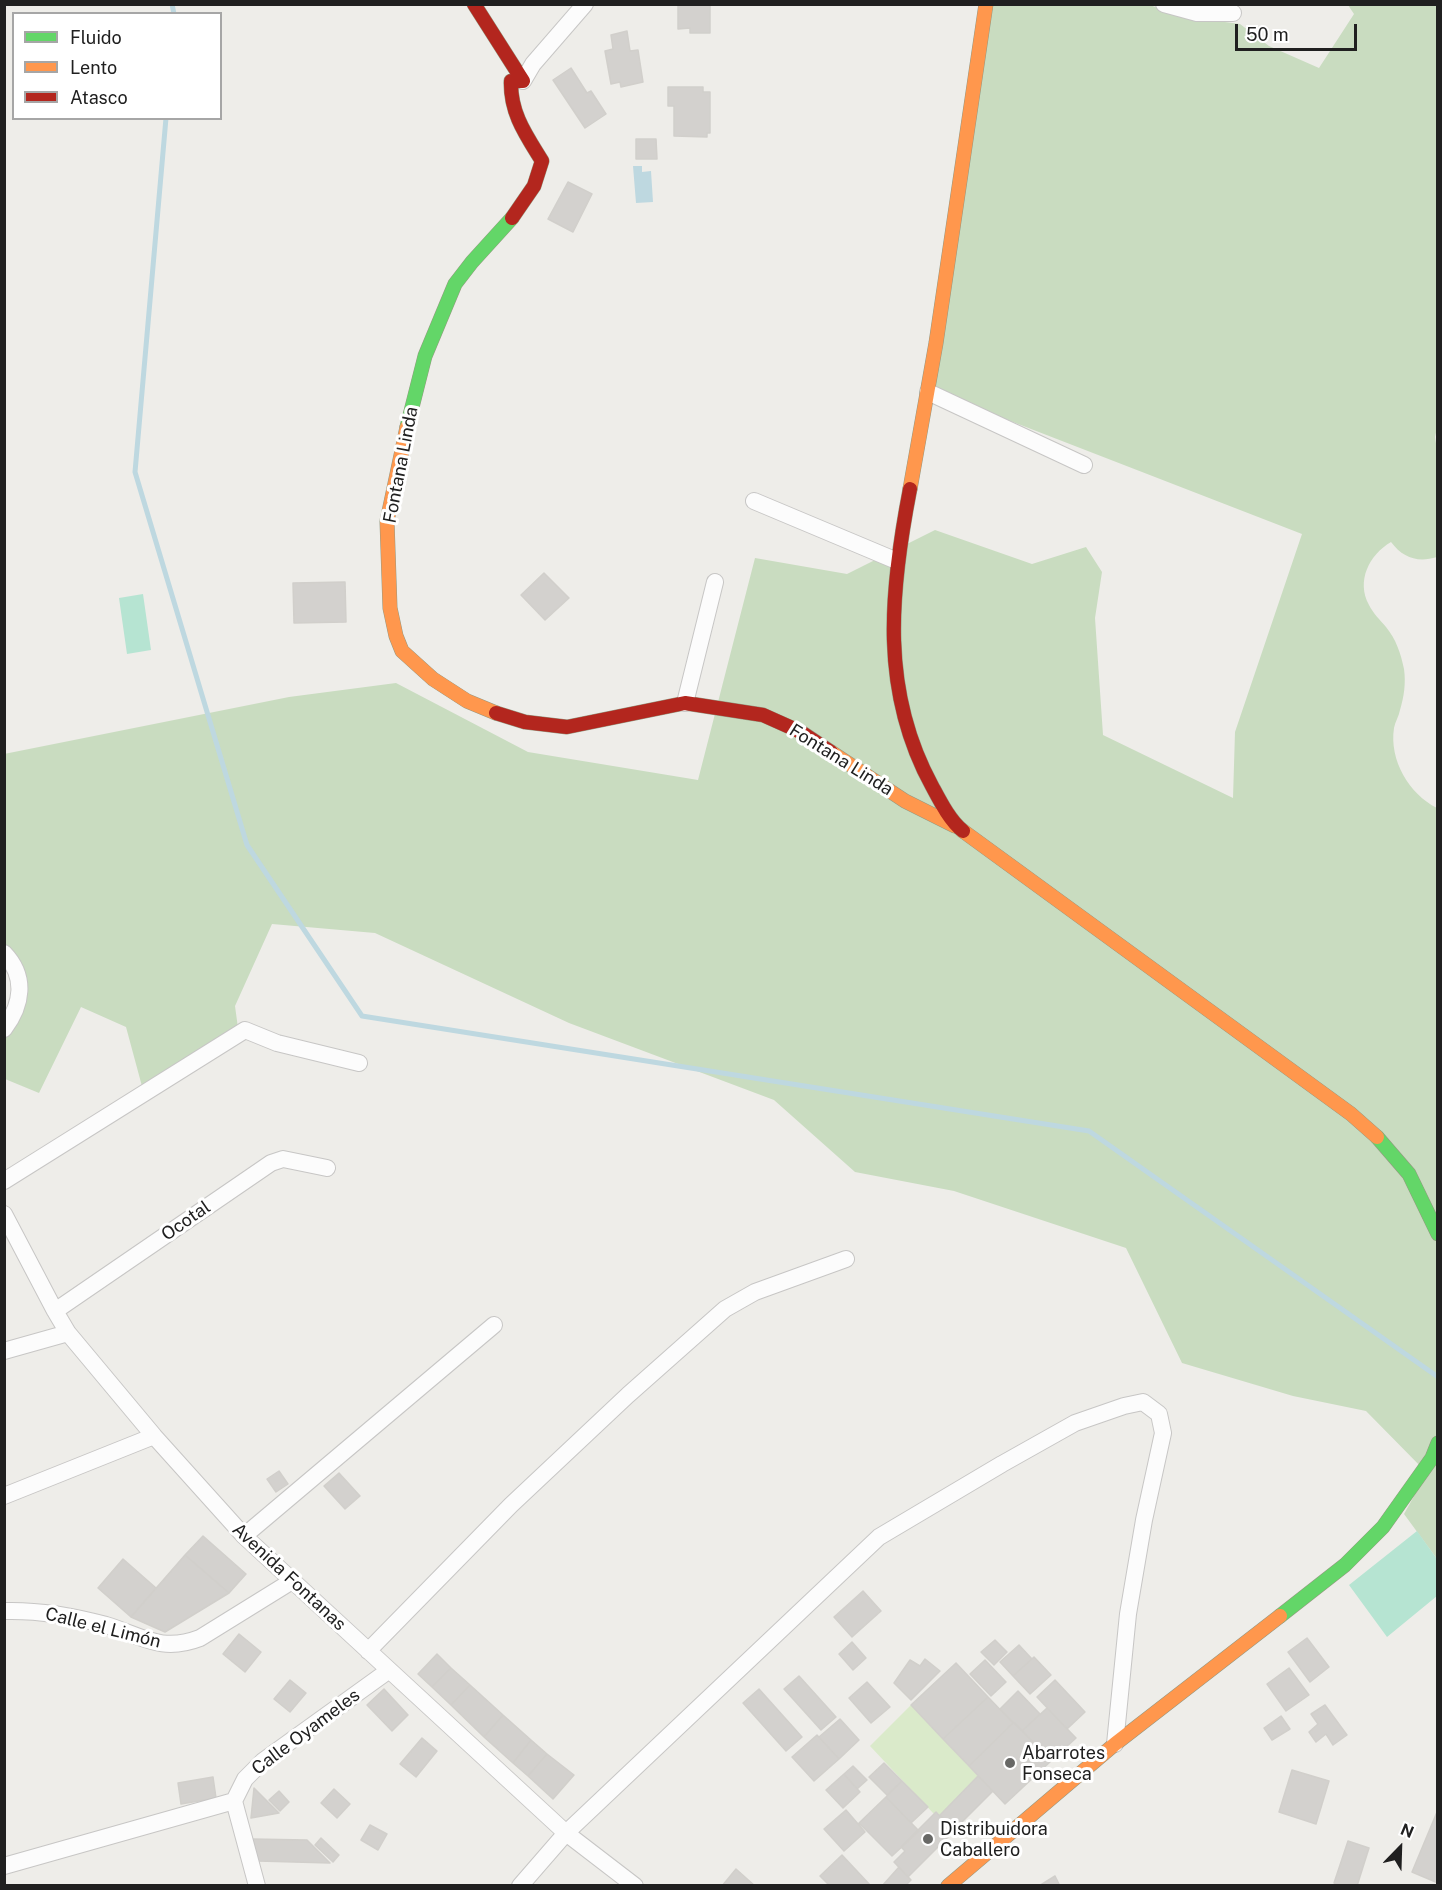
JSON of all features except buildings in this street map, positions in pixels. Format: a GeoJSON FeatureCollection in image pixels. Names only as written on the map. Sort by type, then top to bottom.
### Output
{"type":"FeatureCollection","features":[{"type":"Feature","properties":{"kind":"main road"},"geometry":{"type":"LineString","coordinates":[[474,4],[523,81]]}},
{"type":"Feature","properties":{"kind":"main road"},"geometry":{"type":"LineString","coordinates":[[986,4],[928,392],[897,561],[894,656],[900,702],[912,747],[932,789],[958,827],[1351,1114],[1383,1143],[1408,1174],[1437,1234]]}},
{"type":"Feature","properties":{"kind":"main road","name":"Fontana Linda"},"geometry":{"type":"LineString","coordinates":[[523,81],[511,81],[510,99],[518,124],[542,161],[537,178],[519,210],[455,284],[425,356],[406,425],[387,521],[390,608],[402,651],[449,691],[486,710],[525,722],[567,727],[685,703],[763,715],[801,732],[905,801],[958,827]]}},
{"type":"Feature","properties":{"kind":"main road"},"geometry":{"type":"LineString","coordinates":[[948,1886],[1115,1744],[1345,1565],[1383,1527],[1432,1458],[1437,1443]]}},
{"type":"Feature","properties":{"kind":"street","name":"Fontana Linda"},"geometry":{"type":"LineString","coordinates":[[523,81],[533,64],[585,4]]}},
{"type":"Feature","properties":{"kind":"street"},"geometry":{"type":"LineString","coordinates":[[1164,4],[1197,14],[1233,13]]}},
{"type":"Feature","properties":{"kind":"street"},"geometry":{"type":"LineString","coordinates":[[928,392],[1084,465]]}},
{"type":"Feature","properties":{"kind":"street"},"geometry":{"type":"LineString","coordinates":[[754,501],[897,561]]}},
{"type":"Feature","properties":{"kind":"street"},"geometry":{"type":"LineString","coordinates":[[685,703],[715,582]]}},
{"type":"Feature","properties":{"kind":"street"},"geometry":{"type":"LineString","coordinates":[[4,953],[10,959],[18,976],[20,995],[15,1013],[4,1029]]}},
{"type":"Feature","properties":{"kind":"street"},"geometry":{"type":"LineString","coordinates":[[4,1181],[245,1030],[277,1043],[359,1063]]}},
{"type":"Feature","properties":{"kind":"street","name":"Ocotal"},"geometry":{"type":"LineString","coordinates":[[55,1311],[271,1163],[283,1159],[327,1168]]}},
{"type":"Feature","properties":{"kind":"street","name":"Avenida Fontanas"},"geometry":{"type":"LineString","coordinates":[[4,1214],[68,1333],[154,1436],[244,1536],[566,1833],[635,1886]]}},
{"type":"Feature","properties":{"kind":"street"},"geometry":{"type":"LineString","coordinates":[[368,1651],[511,1505],[628,1395],[725,1309],[755,1292],[846,1259]]}},
{"type":"Feature","properties":{"kind":"street"},"geometry":{"type":"LineString","coordinates":[[244,1536],[494,1325]]}},
{"type":"Feature","properties":{"kind":"street"},"geometry":{"type":"LineString","coordinates":[[4,1351],[68,1333]]}},
{"type":"Feature","properties":{"kind":"street"},"geometry":{"type":"LineString","coordinates":[[520,1886],[566,1833],[879,1537],[1075,1423],[1143,1402],[1159,1414],[1163,1433],[1144,1520],[1128,1614],[1115,1744]]}},
{"type":"Feature","properties":{"kind":"street"},"geometry":{"type":"LineString","coordinates":[[4,1496],[154,1436]]}},
{"type":"Feature","properties":{"kind":"street","name":"Calle el Limón"},"geometry":{"type":"LineString","coordinates":[[4,1611],[23,1610],[58,1615],[106,1625],[154,1642],[184,1644],[200,1638],[292,1581]]}},
{"type":"Feature","properties":{"kind":"street","name":"Calle Oyameles"},"geometry":{"type":"LineString","coordinates":[[234,1801],[245,1779],[258,1765],[388,1671]]}},
{"type":"Feature","properties":{"kind":"street"},"geometry":{"type":"LineString","coordinates":[[4,1866],[234,1801],[257,1886]]}},
{"type":"Feature","properties":{"kind":"green space"},"geometry":{"type":"Polygon","coordinates":[[[990,5],[1150,5],[1195,18],[1240,24],[1269,46],[1319,68],[1354,14],[1348,5],[1437,5],[1438,424],[1435,437],[1438,456],[1437,557],[1411,558],[1391,542],[1383,547],[1371,561],[1364,578],[1364,587],[1365,596],[1371,608],[1390,632],[1400,652],[1404,669],[1404,695],[1394,728],[1393,740],[1398,764],[1410,785],[1427,802],[1437,808],[1437,1559],[1404,1514],[1427,1473],[1366,1411],[1293,1396],[1182,1363],[1126,1248],[954,1191],[855,1172],[774,1100],[569,1023],[375,933],[272,924],[235,1006],[238,1028],[143,1090],[126,1027],[81,1007],[39,1093],[5,1079],[5,1030],[19,995],[5,953],[4,754],[289,697],[396,683],[528,752],[698,780],[755,558],[847,574],[935,530],[1032,564],[1086,547],[1102,572],[1095,618],[1103,735],[1233,798],[1235,732],[1302,534],[933,391],[990,5]]]}},
{"type":"Feature","properties":{"kind":"green space"},"geometry":{"type":"Polygon","coordinates":[[[143,594],[151,650],[127,654],[119,598],[143,594]]]}},
{"type":"Feature","properties":{"kind":"green space"},"geometry":{"type":"Polygon","coordinates":[[[1417,1531],[1437,1559],[1437,1596],[1387,1637],[1349,1585],[1417,1531]]]}},
{"type":"Feature","properties":{"kind":"green space"},"geometry":{"type":"Polygon","coordinates":[[[911,1705],[978,1776],[940,1815],[936,1812],[934,1814],[870,1746],[911,1705]]]}},
{"type":"Feature","properties":{"kind":"water"},"geometry":{"type":"Polygon","coordinates":[[[633,166],[642,166],[642,172],[651,171],[653,202],[636,203],[633,166]]]}},
{"type":"Feature","properties":{"kind":"waterway"},"geometry":{"type":"LineString","coordinates":[[172,4],[174,12]]}},
{"type":"Feature","properties":{"kind":"waterway"},"geometry":{"type":"LineString","coordinates":[[166,120],[135,472],[247,845],[362,1016],[1089,1131],[1438,1377]]}},
{"type":"Feature","properties":{"kind":"traffic: fast"},"geometry":{"type":"LineString","coordinates":[[407,427],[425,356],[455,284],[512,218]]}},
{"type":"Feature","properties":{"kind":"traffic: fast"},"geometry":{"type":"LineString","coordinates":[[1377,1137],[1409,1174],[1438,1234]]}},
{"type":"Feature","properties":{"kind":"traffic: fast"},"geometry":{"type":"LineString","coordinates":[[1280,1616],[1345,1565],[1383,1527],[1432,1458],[1438,1443]]}},
{"type":"Feature","properties":{"kind":"traffic: slow"},"geometry":{"type":"LineString","coordinates":[[910,489],[936,343],[986,4]]}},
{"type":"Feature","properties":{"kind":"traffic: slow"},"geometry":{"type":"LineString","coordinates":[[407,427],[387,521],[390,608],[396,636],[402,651],[433,679],[467,701],[496,713]]}},
{"type":"Feature","properties":{"kind":"traffic: slow"},"geometry":{"type":"LineString","coordinates":[[831,752],[905,801],[955,826]]}},
{"type":"Feature","properties":{"kind":"traffic: slow"},"geometry":{"type":"LineString","coordinates":[[963,831],[1351,1114],[1377,1137]]}},
{"type":"Feature","properties":{"kind":"traffic: slow"},"geometry":{"type":"LineString","coordinates":[[948,1886],[1115,1744],[1280,1616]]}},
{"type":"Feature","properties":{"kind":"traffic: jam"},"geometry":{"type":"LineString","coordinates":[[474,4],[523,81],[511,81],[513,103],[520,123],[542,161],[534,186],[512,218]]}},
{"type":"Feature","properties":{"kind":"traffic: jam"},"geometry":{"type":"LineString","coordinates":[[910,489],[894,603],[897,677],[904,714],[915,750],[942,804],[963,831]]}},
{"type":"Feature","properties":{"kind":"traffic: jam"},"geometry":{"type":"LineString","coordinates":[[496,713],[525,722],[567,727],[685,703],[763,715],[801,732],[831,752]]}},
{"type":"Feature","properties":{"kind":"place","name":"Abarrotes Fonseca"},"geometry":{"type":"Point","coordinates":[1010,1763]}},
{"type":"Feature","properties":{"kind":"place","name":"Distribuidora Caballero"},"geometry":{"type":"Point","coordinates":[928,1839]}}]}
